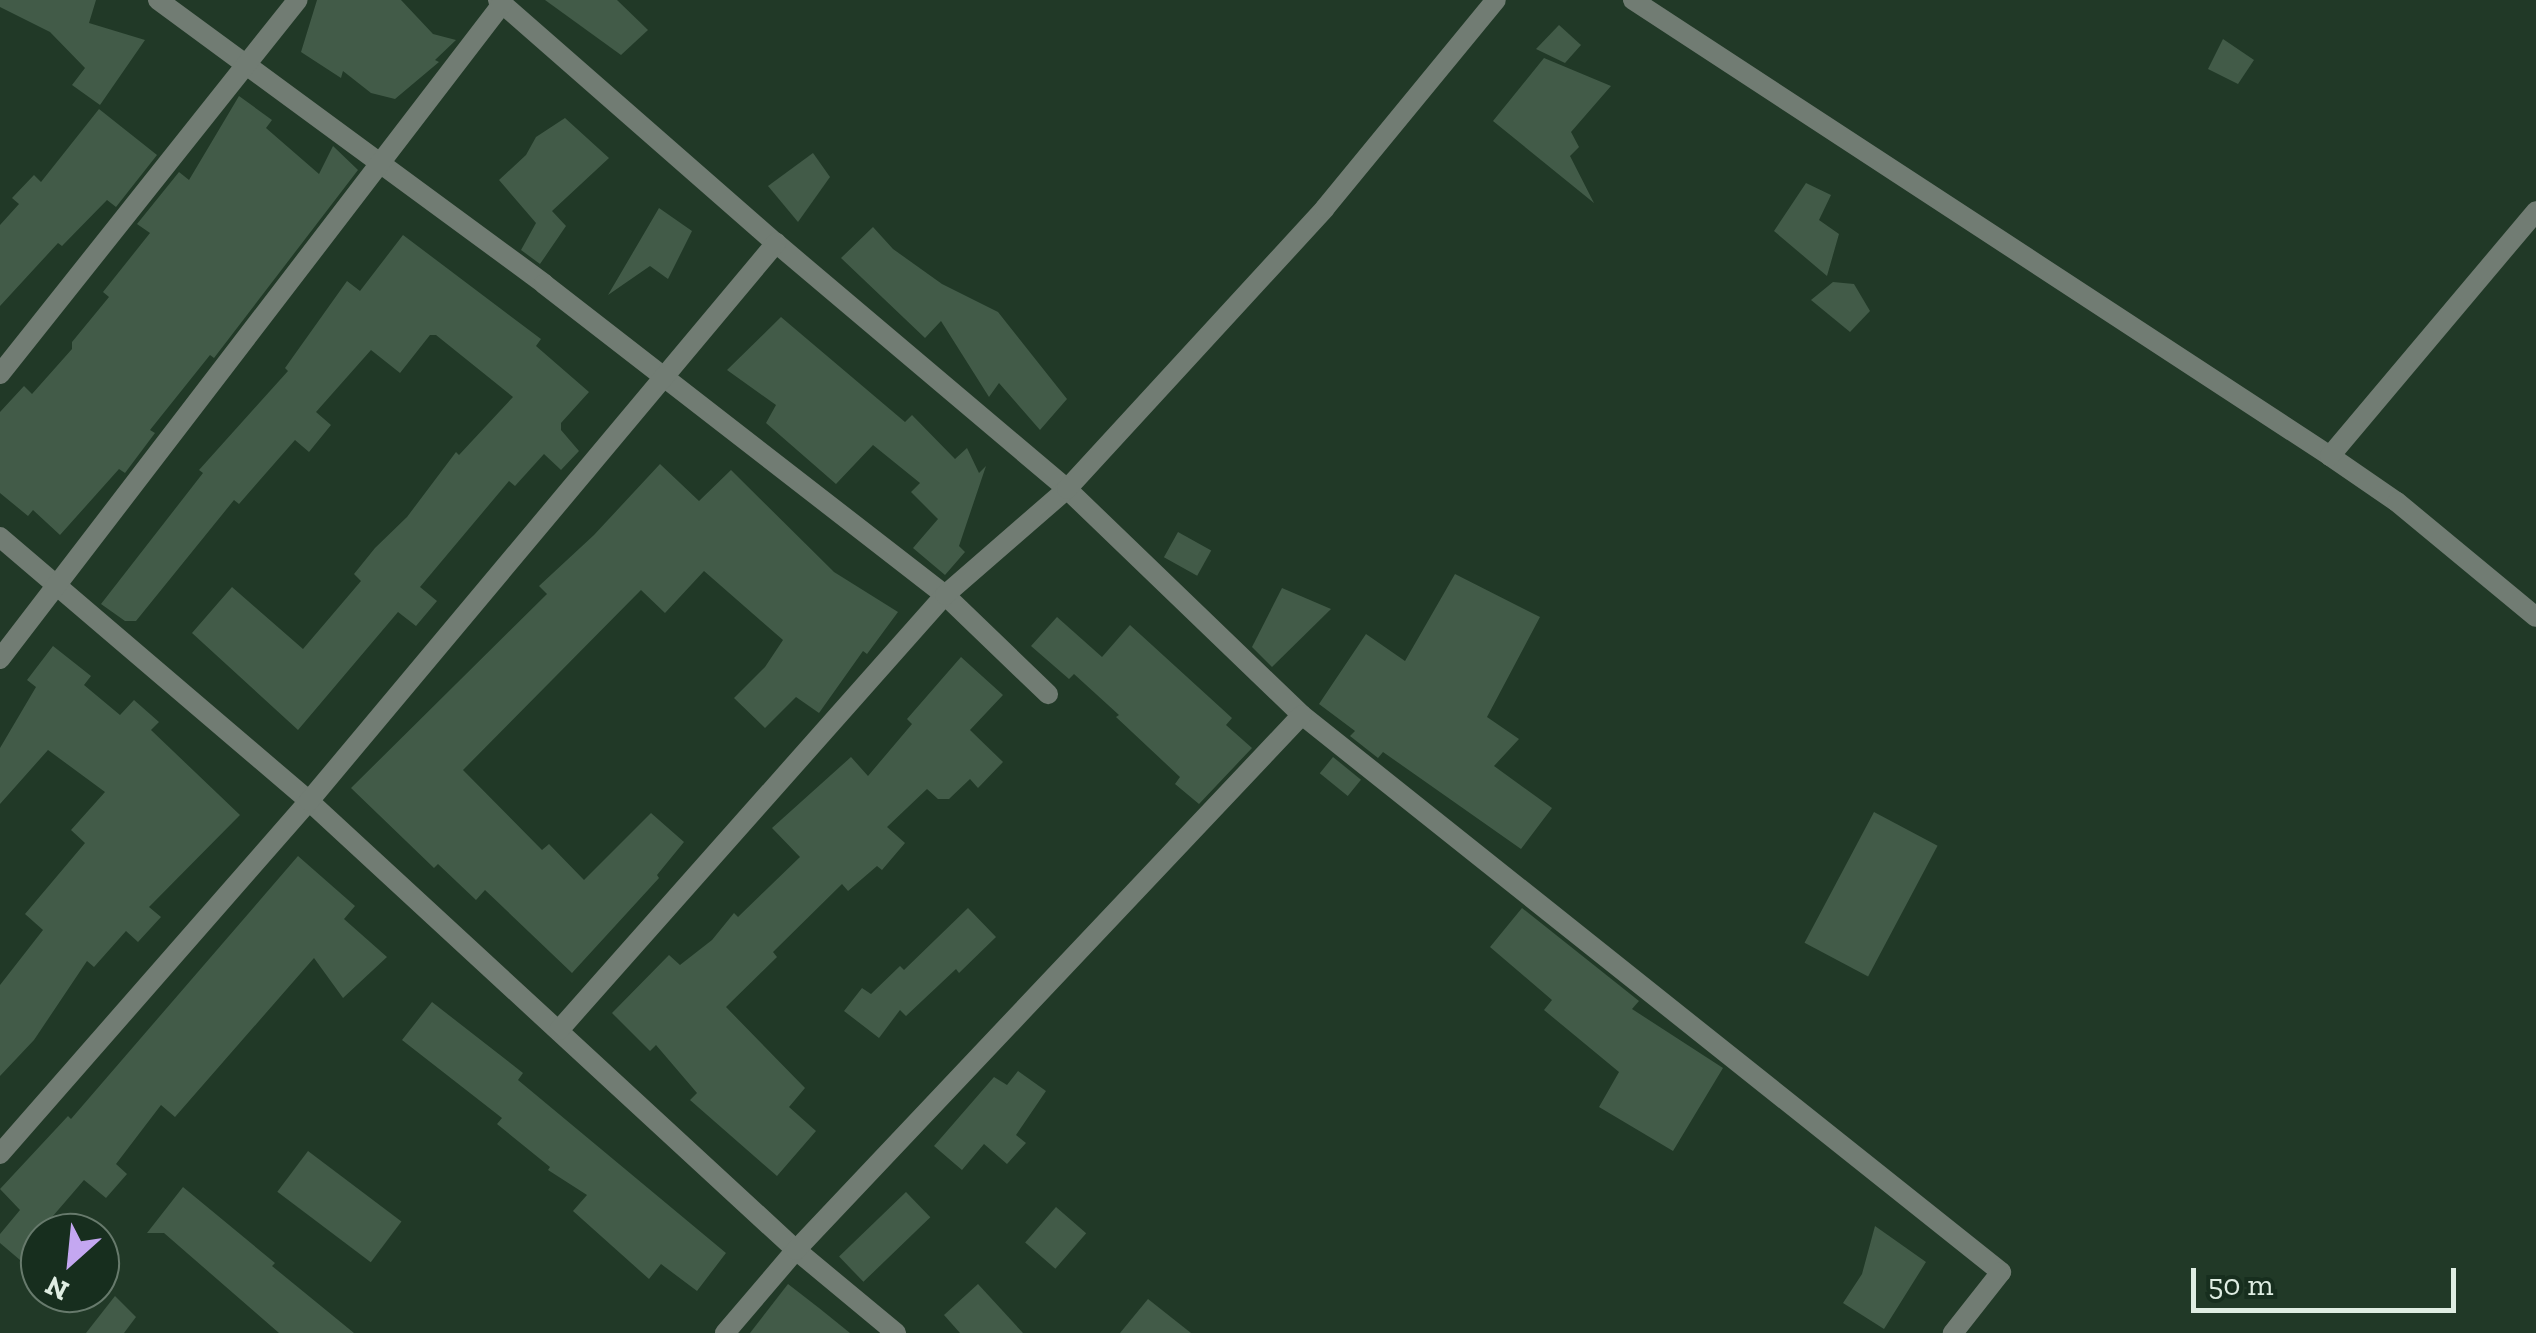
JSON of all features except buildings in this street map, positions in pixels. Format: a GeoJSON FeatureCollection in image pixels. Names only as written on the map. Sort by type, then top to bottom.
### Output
{"type":"FeatureCollection","features":[{"type":"Feature","properties":{"kind":"street"},"geometry":{"type":"LineString","coordinates":[[158,0],[544,284],[945,595],[1048,694]]}},
{"type":"Feature","properties":{"kind":"street"},"geometry":{"type":"LineString","coordinates":[[0,374],[298,0]]}},
{"type":"Feature","properties":{"kind":"street"},"geometry":{"type":"LineString","coordinates":[[559,1030],[945,595],[1067,489],[1325,208],[1496,0]]}},
{"type":"Feature","properties":{"kind":"street"},"geometry":{"type":"LineString","coordinates":[[1632,0],[2330,456],[2397,502],[2536,616]]}},
{"type":"Feature","properties":{"kind":"street"},"geometry":{"type":"LineString","coordinates":[[0,658],[500,2],[776,244],[1067,489],[1302,715],[2001,1272],[1953,1333]]}},
{"type":"Feature","properties":{"kind":"street"},"geometry":{"type":"LineString","coordinates":[[2330,456],[2536,211]]}},
{"type":"Feature","properties":{"kind":"street"},"geometry":{"type":"LineString","coordinates":[[0,1154],[309,801],[776,244]]}},
{"type":"Feature","properties":{"kind":"street"},"geometry":{"type":"LineString","coordinates":[[0,536],[309,801],[796,1250],[896,1333]]}},
{"type":"Feature","properties":{"kind":"street"},"geometry":{"type":"LineString","coordinates":[[724,1333],[796,1250],[1302,715]]}}]}
